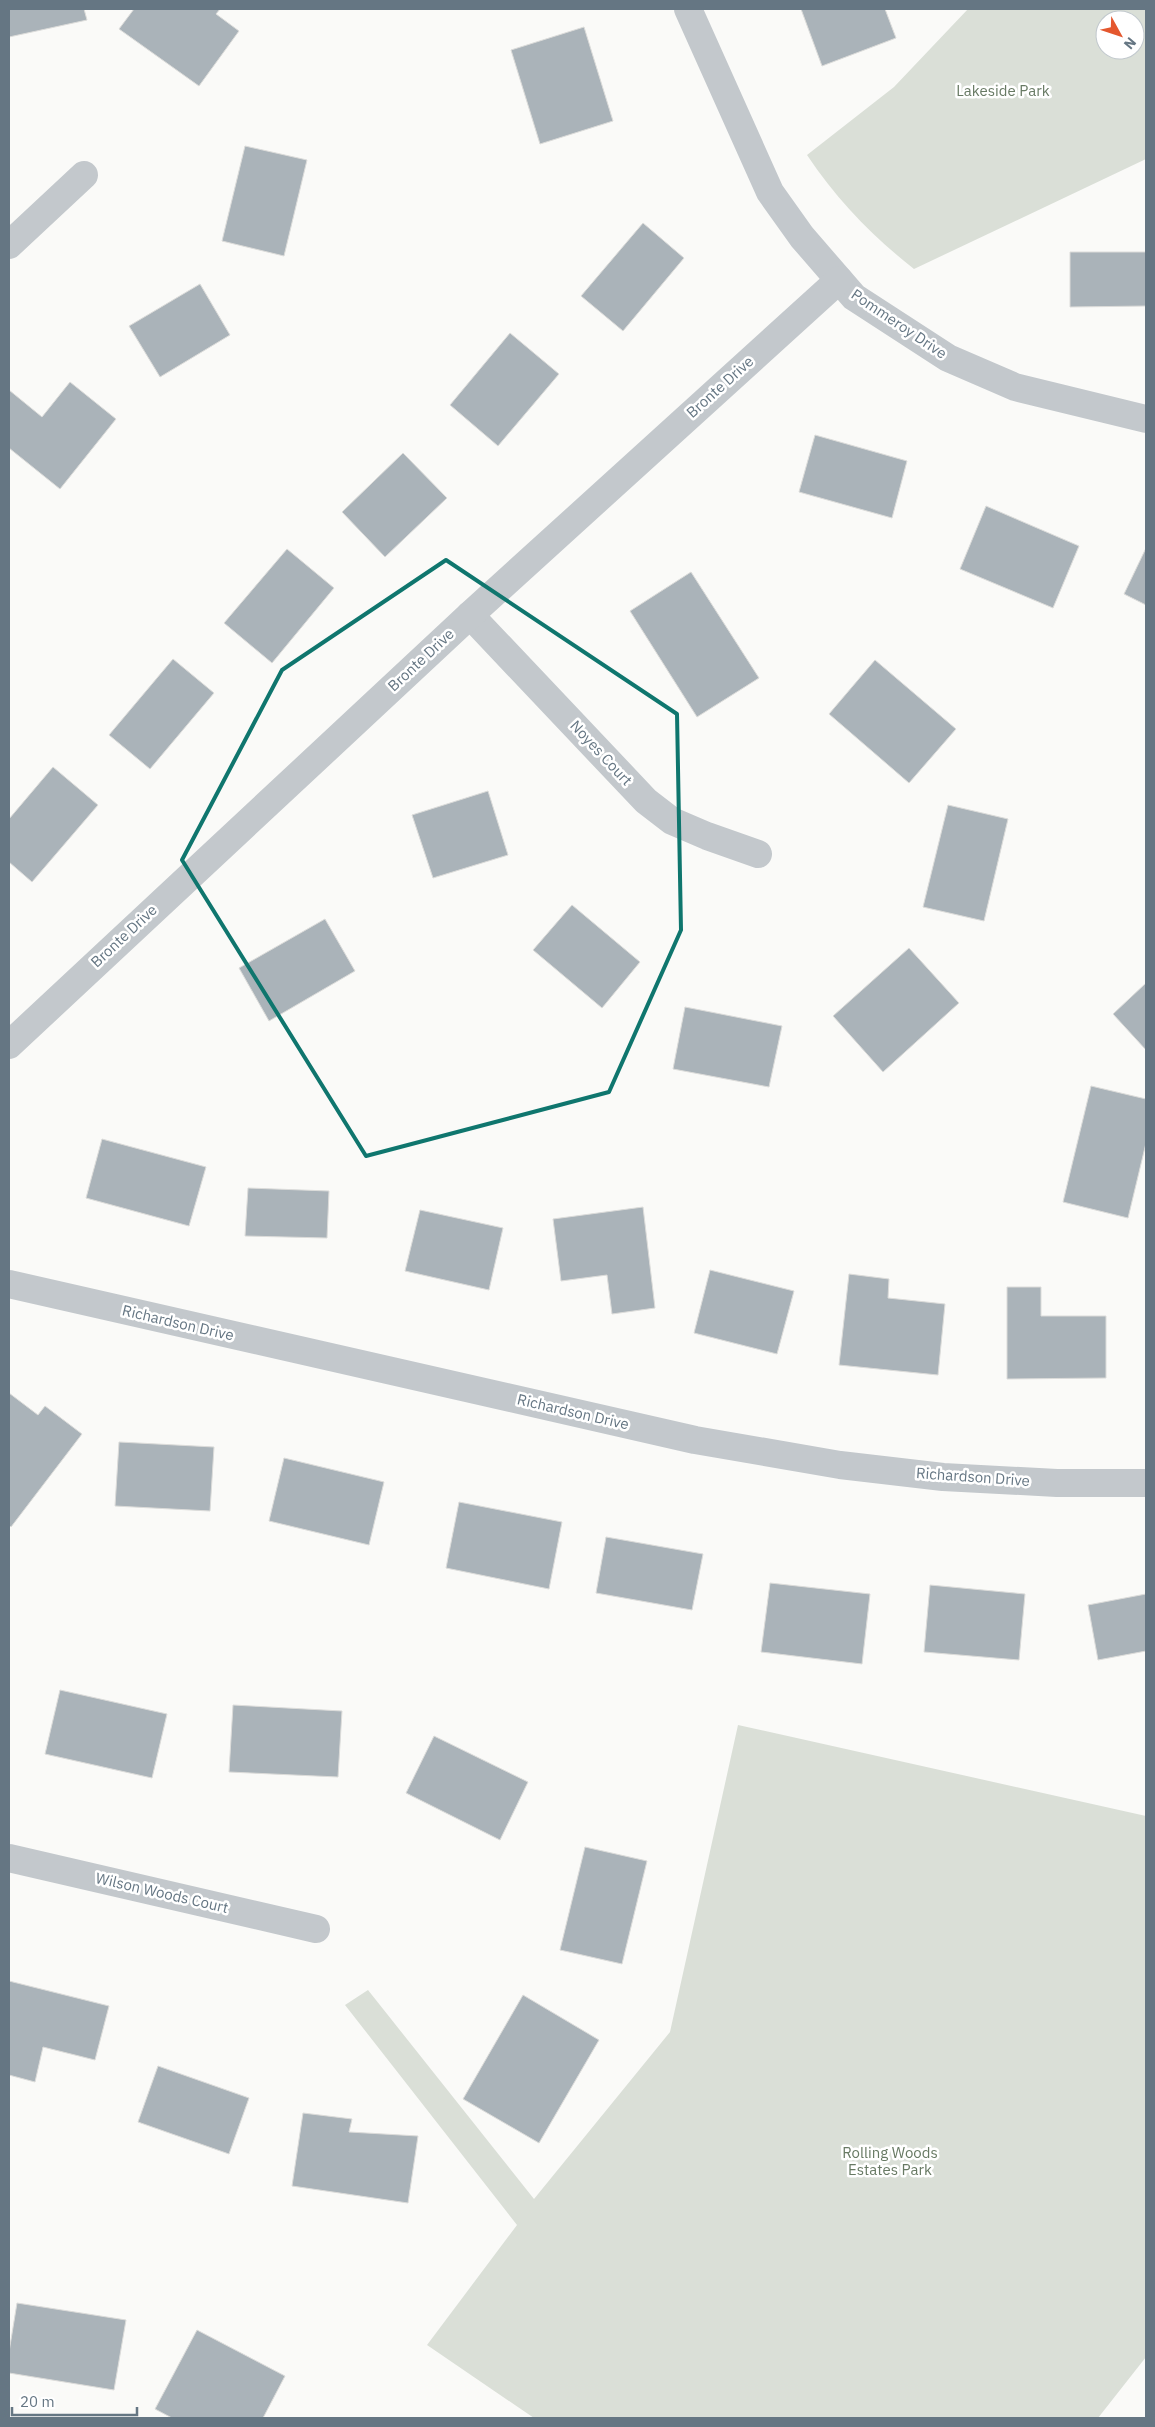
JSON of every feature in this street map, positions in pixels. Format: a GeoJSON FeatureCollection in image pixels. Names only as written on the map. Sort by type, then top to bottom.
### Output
{"type":"FeatureCollection","features":[{"type":"Feature","properties":{"kind":"street","name":"Pommeroy Drive"},"geometry":{"type":"LineString","coordinates":[[688,9],[770,192],[802,237],[854,297],[948,358],[1015,387],[1146,419]]}},
{"type":"Feature","properties":{"kind":"street"},"geometry":{"type":"LineString","coordinates":[[9,245],[84,174]]}},
{"type":"Feature","properties":{"kind":"street","name":"Bronte Drive"},"geometry":{"type":"LineString","coordinates":[[9,1045],[470,615],[839,280]]}},
{"type":"Feature","properties":{"kind":"street","name":"Noyes Court"},"geometry":{"type":"LineString","coordinates":[[470,615],[646,801],[672,821],[758,854]]}},
{"type":"Feature","properties":{"kind":"street","name":"Richardson Drive"},"geometry":{"type":"LineString","coordinates":[[9,1284],[694,1440],[840,1466],[952,1477],[1057,1483],[1146,1483]]}},
{"type":"Feature","properties":{"kind":"street","name":"Wilson Woods Court"},"geometry":{"type":"LineString","coordinates":[[9,1858],[316,1929]]}},
{"type":"Feature","properties":{"kind":"highlighted area"},"geometry":{"type":"Polygon","coordinates":[[[446,560],[677,714],[681,930],[609,1092],[366,1156],[182,860],[282,670],[446,560]]]}},
{"type":"Feature","properties":{"kind":"green space","name":"Lakeside Park"},"geometry":{"type":"Polygon","coordinates":[[[968,9],[1146,9],[1146,159],[914,269],[856,217],[807,155],[894,87],[968,9]]]}},
{"type":"Feature","properties":{"kind":"green space","name":"Rolling Woods Estates Park"},"geometry":{"type":"Polygon","coordinates":[[[738,1725],[1146,1816],[1146,2357],[1098,2418],[534,2418],[427,2345],[517,2225],[345,2005],[368,1990],[534,2199],[670,2032],[738,1725]]]}},
{"type":"Feature","properties":{"kind":"building"},"geometry":{"type":"Polygon","coordinates":[[[9,9],[84,9],[87,20],[9,37],[9,9]]]}},
{"type":"Feature","properties":{"kind":"building"},"geometry":{"type":"Polygon","coordinates":[[[134,9],[220,9],[216,14],[239,31],[199,86],[119,29],[134,9]]]}},
{"type":"Feature","properties":{"kind":"building"},"geometry":{"type":"Polygon","coordinates":[[[801,9],[885,9],[896,38],[822,66],[801,9]]]}},
{"type":"Feature","properties":{"kind":"building"},"geometry":{"type":"Polygon","coordinates":[[[584,27],[613,121],[540,144],[511,50],[584,27]]]}},
{"type":"Feature","properties":{"kind":"building"},"geometry":{"type":"Polygon","coordinates":[[[245,146],[307,160],[284,256],[222,241],[245,146]]]}},
{"type":"Feature","properties":{"kind":"building"},"geometry":{"type":"Polygon","coordinates":[[[643,223],[684,258],[623,331],[581,296],[643,223]]]}},
{"type":"Feature","properties":{"kind":"building"},"geometry":{"type":"Polygon","coordinates":[[[1070,252],[1146,252],[1146,306],[1070,307],[1070,252]]]}},
{"type":"Feature","properties":{"kind":"building"},"geometry":{"type":"Polygon","coordinates":[[[200,284],[230,335],[160,377],[129,326],[200,284]]]}},
{"type":"Feature","properties":{"kind":"building"},"geometry":{"type":"Polygon","coordinates":[[[510,333],[559,374],[498,446],[450,405],[510,333]]]}},
{"type":"Feature","properties":{"kind":"building"},"geometry":{"type":"Polygon","coordinates":[[[70,382],[116,419],[60,489],[9,448],[9,390],[42,417],[70,382]]]}},
{"type":"Feature","properties":{"kind":"building"},"geometry":{"type":"Polygon","coordinates":[[[815,435],[907,461],[892,518],[799,492],[815,435]]]}},
{"type":"Feature","properties":{"kind":"building"},"geometry":{"type":"Polygon","coordinates":[[[403,453],[447,498],[385,557],[342,512],[403,453]]]}},
{"type":"Feature","properties":{"kind":"building"},"geometry":{"type":"Polygon","coordinates":[[[986,506],[1079,546],[1053,608],[960,569],[986,506]]]}},
{"type":"Feature","properties":{"kind":"building"},"geometry":{"type":"Polygon","coordinates":[[[1146,548],[1146,605],[1124,594],[1146,548]]]}},
{"type":"Feature","properties":{"kind":"building"},"geometry":{"type":"Polygon","coordinates":[[[287,549],[334,588],[272,663],[224,623],[287,549]]]}},
{"type":"Feature","properties":{"kind":"building"},"geometry":{"type":"Polygon","coordinates":[[[691,572],[759,678],[697,717],[630,611],[691,572]]]}},
{"type":"Feature","properties":{"kind":"building"},"geometry":{"type":"Polygon","coordinates":[[[173,659],[214,693],[150,769],[109,735],[173,659]]]}},
{"type":"Feature","properties":{"kind":"building"},"geometry":{"type":"Polygon","coordinates":[[[875,660],[956,729],[909,783],[829,714],[875,660]]]}},
{"type":"Feature","properties":{"kind":"building"},"geometry":{"type":"Polygon","coordinates":[[[53,767],[98,805],[32,882],[9,862],[9,819],[53,767]]]}},
{"type":"Feature","properties":{"kind":"building"},"geometry":{"type":"Polygon","coordinates":[[[488,791],[508,855],[433,878],[412,815],[488,791]]]}},
{"type":"Feature","properties":{"kind":"building"},"geometry":{"type":"Polygon","coordinates":[[[948,805],[1008,819],[984,921],[923,907],[948,805]]]}},
{"type":"Feature","properties":{"kind":"building"},"geometry":{"type":"Polygon","coordinates":[[[572,905],[640,962],[602,1008],[533,950],[572,905]]]}},
{"type":"Feature","properties":{"kind":"building"},"geometry":{"type":"Polygon","coordinates":[[[325,919],[355,971],[269,1021],[239,968],[325,919]]]}},
{"type":"Feature","properties":{"kind":"building"},"geometry":{"type":"Polygon","coordinates":[[[909,948],[959,1003],[883,1072],[833,1016],[909,948]]]}},
{"type":"Feature","properties":{"kind":"building"},"geometry":{"type":"Polygon","coordinates":[[[1146,983],[1146,1050],[1113,1014],[1146,983]]]}},
{"type":"Feature","properties":{"kind":"building"},"geometry":{"type":"Polygon","coordinates":[[[685,1007],[782,1026],[769,1087],[673,1069],[685,1007]]]}},
{"type":"Feature","properties":{"kind":"building"},"geometry":{"type":"Polygon","coordinates":[[[1091,1086],[1146,1099],[1146,1143],[1128,1218],[1063,1202],[1091,1086]]]}},
{"type":"Feature","properties":{"kind":"building"},"geometry":{"type":"Polygon","coordinates":[[[102,1139],[206,1167],[189,1226],[86,1198],[102,1139]]]}},
{"type":"Feature","properties":{"kind":"building"},"geometry":{"type":"Polygon","coordinates":[[[248,1188],[329,1191],[327,1238],[245,1236],[248,1188]]]}},
{"type":"Feature","properties":{"kind":"building"},"geometry":{"type":"Polygon","coordinates":[[[643,1207],[655,1308],[612,1314],[607,1275],[561,1281],[553,1219],[643,1207]]]}},
{"type":"Feature","properties":{"kind":"building"},"geometry":{"type":"Polygon","coordinates":[[[420,1210],[503,1228],[489,1290],[405,1271],[420,1210]]]}},
{"type":"Feature","properties":{"kind":"building"},"geometry":{"type":"Polygon","coordinates":[[[710,1270],[794,1291],[777,1354],[694,1333],[710,1270]]]}},
{"type":"Feature","properties":{"kind":"building"},"geometry":{"type":"Polygon","coordinates":[[[849,1274],[889,1279],[888,1298],[945,1304],[938,1375],[839,1365],[849,1274]]]}},
{"type":"Feature","properties":{"kind":"building"},"geometry":{"type":"Polygon","coordinates":[[[1007,1287],[1041,1287],[1041,1316],[1106,1316],[1106,1378],[1007,1379],[1007,1287]]]}},
{"type":"Feature","properties":{"kind":"building"},"geometry":{"type":"Polygon","coordinates":[[[9,1393],[38,1415],[45,1406],[82,1434],[11,1527],[9,1525],[9,1393]]]}},
{"type":"Feature","properties":{"kind":"building"},"geometry":{"type":"Polygon","coordinates":[[[119,1442],[214,1447],[210,1511],[115,1506],[119,1442]]]}},
{"type":"Feature","properties":{"kind":"building"},"geometry":{"type":"Polygon","coordinates":[[[284,1458],[384,1482],[369,1545],[269,1521],[284,1458]]]}},
{"type":"Feature","properties":{"kind":"building"},"geometry":{"type":"Polygon","coordinates":[[[459,1502],[562,1522],[549,1589],[446,1568],[459,1502]]]}},
{"type":"Feature","properties":{"kind":"building"},"geometry":{"type":"Polygon","coordinates":[[[606,1537],[703,1554],[692,1610],[596,1593],[606,1537]]]}},
{"type":"Feature","properties":{"kind":"building"},"geometry":{"type":"Polygon","coordinates":[[[770,1583],[870,1594],[862,1664],[761,1652],[770,1583]]]}},
{"type":"Feature","properties":{"kind":"building"},"geometry":{"type":"Polygon","coordinates":[[[930,1585],[1025,1594],[1019,1660],[924,1652],[930,1585]]]}},
{"type":"Feature","properties":{"kind":"building"},"geometry":{"type":"Polygon","coordinates":[[[1146,1594],[1146,1651],[1098,1660],[1088,1605],[1146,1594]]]}},
{"type":"Feature","properties":{"kind":"building"},"geometry":{"type":"Polygon","coordinates":[[[60,1690],[167,1714],[152,1778],[45,1754],[60,1690]]]}},
{"type":"Feature","properties":{"kind":"building"},"geometry":{"type":"Polygon","coordinates":[[[233,1705],[342,1711],[338,1777],[229,1772],[233,1705]]]}},
{"type":"Feature","properties":{"kind":"building"},"geometry":{"type":"Polygon","coordinates":[[[434,1736],[528,1782],[500,1840],[406,1793],[434,1736]]]}},
{"type":"Feature","properties":{"kind":"building"},"geometry":{"type":"Polygon","coordinates":[[[585,1847],[647,1861],[622,1964],[560,1950],[585,1847]]]}},
{"type":"Feature","properties":{"kind":"building"},"geometry":{"type":"Polygon","coordinates":[[[9,1981],[109,2006],[95,2060],[43,2047],[35,2082],[9,2075],[9,1981]]]}},
{"type":"Feature","properties":{"kind":"building"},"geometry":{"type":"Polygon","coordinates":[[[523,1995],[599,2040],[539,2143],[463,2099],[523,1995]]]}},
{"type":"Feature","properties":{"kind":"building"},"geometry":{"type":"Polygon","coordinates":[[[158,2066],[249,2098],[229,2154],[138,2122],[158,2066]]]}},
{"type":"Feature","properties":{"kind":"building"},"geometry":{"type":"Polygon","coordinates":[[[303,2113],[352,2119],[349,2132],[418,2136],[408,2203],[292,2186],[303,2113]]]}},
{"type":"Feature","properties":{"kind":"building"},"geometry":{"type":"Polygon","coordinates":[[[17,2303],[126,2320],[114,2390],[9,2373],[9,2352],[17,2303]]]}},
{"type":"Feature","properties":{"kind":"building"},"geometry":{"type":"Polygon","coordinates":[[[197,2330],[285,2376],[263,2418],[172,2418],[155,2409],[197,2330]]]}}]}
